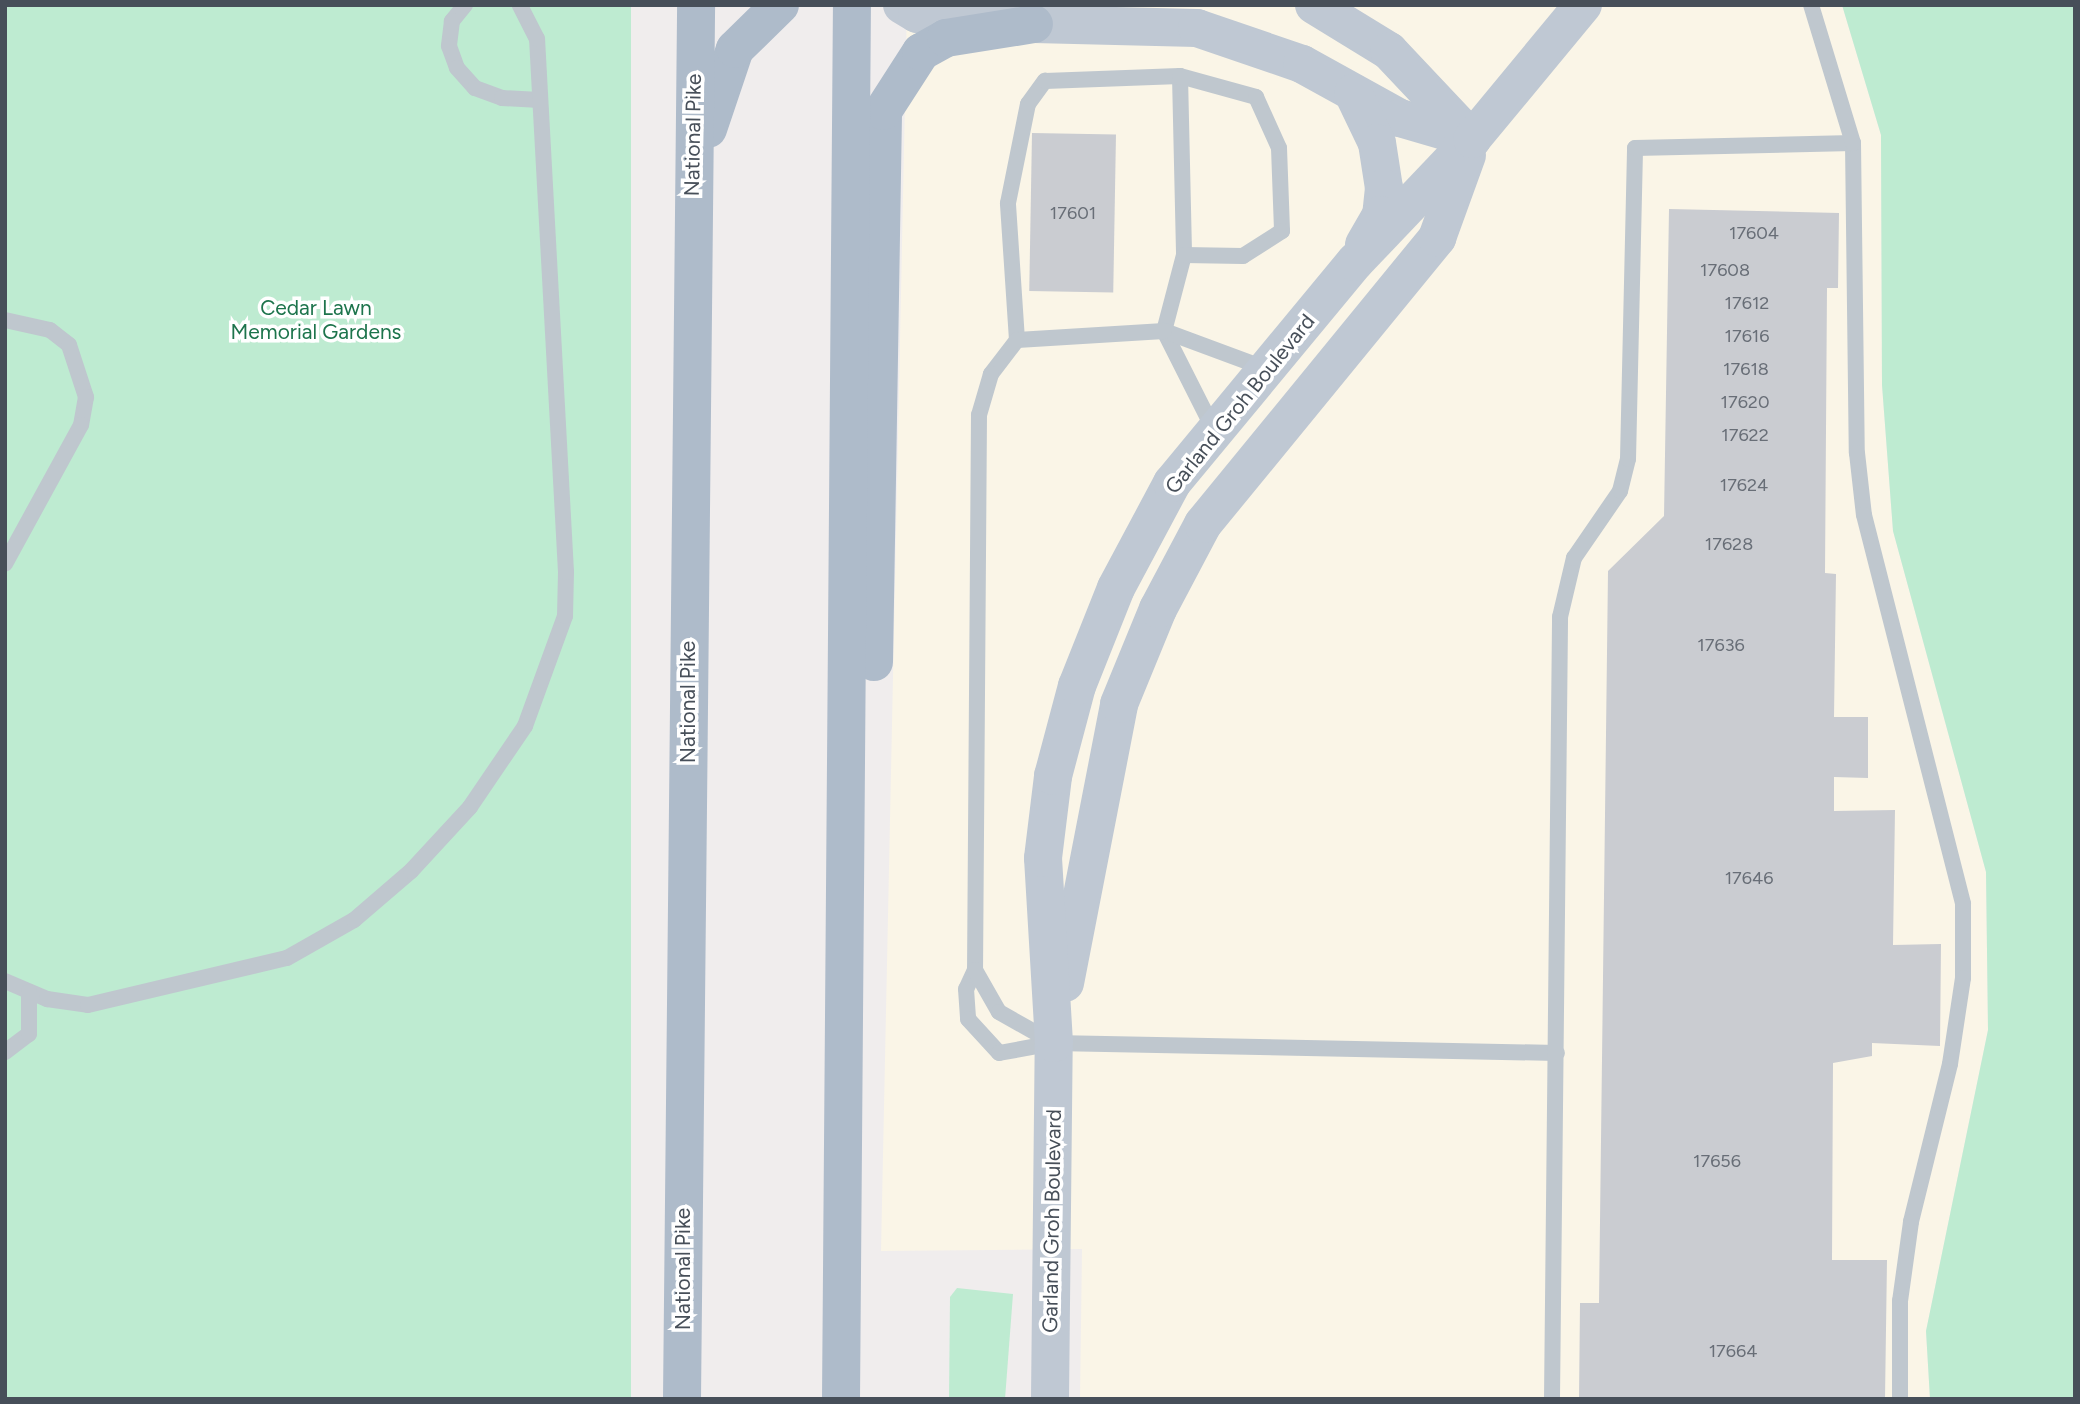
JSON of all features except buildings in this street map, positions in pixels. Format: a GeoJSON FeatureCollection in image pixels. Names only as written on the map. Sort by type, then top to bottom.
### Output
{"type":"FeatureCollection","features":[{"type":"Feature","properties":{"kind":"main road","name":"National Pike"},"geometry":{"type":"LineString","coordinates":[[682,1399],[692,194],[696,5]]}},
{"type":"Feature","properties":{"kind":"main road"},"geometry":{"type":"LineString","coordinates":[[692,194],[718,87],[735,49],[780,5]]}},
{"type":"Feature","properties":{"kind":"main road"},"geometry":{"type":"LineString","coordinates":[[841,1399],[852,5]]}},
{"type":"Feature","properties":{"kind":"main road"},"geometry":{"type":"LineString","coordinates":[[845,1050],[868,1000],[883,111],[920,52],[946,38],[1034,24]]}},
{"type":"Feature","properties":{"kind":"street"},"geometry":{"type":"LineString","coordinates":[[902,5],[917,14],[1034,24],[1197,28],[1303,64],[1400,117],[1472,139]]}},
{"type":"Feature","properties":{"kind":"street"},"geometry":{"type":"LineString","coordinates":[[1314,5],[1389,51],[1472,139]]}},
{"type":"Feature","properties":{"kind":"street"},"geometry":{"type":"LineString","coordinates":[[1472,139],[1583,5]]}},
{"type":"Feature","properties":{"kind":"street"},"geometry":{"type":"LineString","coordinates":[[1353,93],[1377,143],[1384,188],[1381,215],[1355,262]]}},
{"type":"Feature","properties":{"kind":"street","name":"Garland Groh Boulevard"},"geometry":{"type":"LineString","coordinates":[[1050,1399],[1054,1043],[1043,858],[1067,724],[1116,588],[1172,483],[1355,262],[1472,139]]}},
{"type":"Feature","properties":{"kind":"street","name":"Garland Groh Boulevard"},"geometry":{"type":"LineString","coordinates":[[1054,1043],[1099,784],[1119,704],[1158,609],[1203,524],[1437,238],[1472,139]]}},
{"type":"Feature","properties":{"kind":"lane"},"geometry":{"type":"LineString","coordinates":[[465,5],[452,21],[449,46],[457,68],[475,88],[502,98],[540,100]]}},
{"type":"Feature","properties":{"kind":"lane"},"geometry":{"type":"LineString","coordinates":[[5,981],[29,992],[88,1005],[286,958],[354,920],[411,871],[470,807],[525,726],[565,616],[537,39],[520,5]]}},
{"type":"Feature","properties":{"kind":"lane"},"geometry":{"type":"LineString","coordinates":[[1811,5],[1853,143],[1857,453],[1864,515],[1964,904],[1963,978],[1950,1064],[1911,1222],[1900,1301],[1900,1399]]}},
{"type":"Feature","properties":{"kind":"lane"},"geometry":{"type":"LineString","coordinates":[[1184,255],[1243,256],[1282,232],[1279,148],[1256,97],[1180,76],[1045,81],[1028,104],[1008,203],[1017,340],[991,374],[979,415],[975,970],[965,1002],[985,1043],[999,1053],[1054,1043],[1557,1053]]}},
{"type":"Feature","properties":{"kind":"lane"},"geometry":{"type":"LineString","coordinates":[[1180,76],[1184,255],[1164,331],[1215,432]]}},
{"type":"Feature","properties":{"kind":"lane"},"geometry":{"type":"LineString","coordinates":[[1552,1399],[1560,618],[1574,558],[1620,491],[1628,459],[1635,148],[1853,143]]}},
{"type":"Feature","properties":{"kind":"lane"},"geometry":{"type":"LineString","coordinates":[[5,320],[50,330],[69,345],[86,397],[81,425],[5,564]]}},
{"type":"Feature","properties":{"kind":"lane"},"geometry":{"type":"LineString","coordinates":[[1017,340],[1164,331],[1267,369]]}},
{"type":"Feature","properties":{"kind":"lane"},"geometry":{"type":"LineString","coordinates":[[975,970],[999,1012],[1054,1043]]}},
{"type":"Feature","properties":{"kind":"lane"},"geometry":{"type":"LineString","coordinates":[[5,1052],[29,1034],[29,992]]}},
{"type":"Feature","properties":{"kind":"shaded area"},"geometry":{"type":"Polygon","coordinates":[[[907,5],[1842,5],[1881,135],[1882,385],[1893,531],[1986,872],[1988,1030],[1926,1331],[1930,1399],[1080,1399],[1082,1249],[881,1251],[907,5]]]}},
{"type":"Feature","properties":{"kind":"green space","name":"Cedar Lawn Memorial Gardens"},"geometry":{"type":"Polygon","coordinates":[[[5,5],[631,5],[631,1399],[5,1399],[5,5]]]}},
{"type":"Feature","properties":{"kind":"green space"},"geometry":{"type":"Polygon","coordinates":[[[1842,5],[2075,5],[2075,1399],[1930,1399],[1926,1331],[1988,1030],[1986,872],[1893,531],[1882,385],[1881,135],[1842,5]]]}},
{"type":"Feature","properties":{"kind":"green space"},"geometry":{"type":"Polygon","coordinates":[[[957,1288],[1013,1294],[1005,1399],[949,1399],[950,1297],[957,1288]]]}}]}
